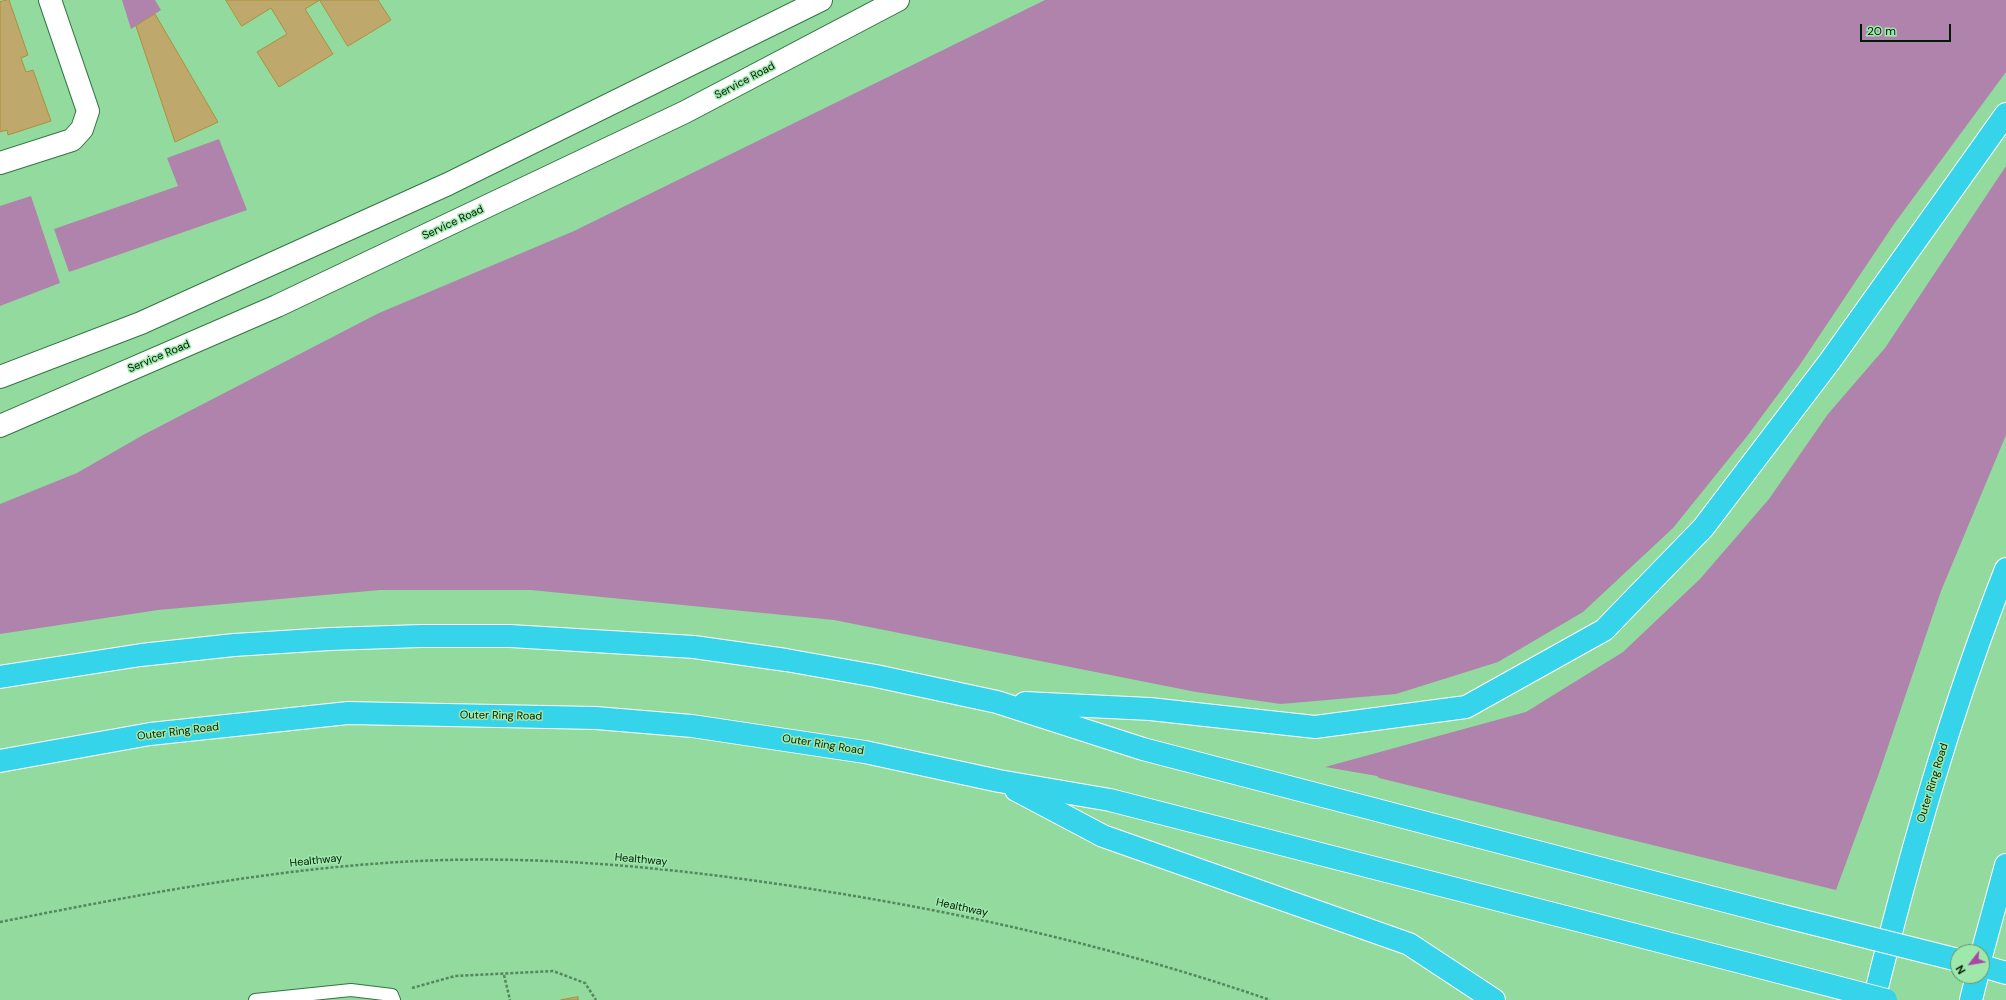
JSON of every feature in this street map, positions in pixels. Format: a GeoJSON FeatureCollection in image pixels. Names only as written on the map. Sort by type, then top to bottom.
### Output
{"type":"FeatureCollection","features":[{"type":"Feature","properties":{"kind":"highway"},"geometry":{"type":"LineString","coordinates":[[997,702],[1150,709],[1315,727],[1466,707],[1604,630],[1703,528],[1830,360],[2006,114]]}},
{"type":"Feature","properties":{"kind":"highway","name":"Outer Ring Road"},"geometry":{"type":"LineString","coordinates":[[1874,1000],[1899,897],[1934,777],[2006,569]]}},
{"type":"Feature","properties":{"kind":"highway"},"geometry":{"type":"LineString","coordinates":[[0,677],[141,655],[234,645],[330,639],[510,636],[694,647],[771,658],[876,676],[997,702],[1143,749],[1779,915],[1950,958]]}},
{"type":"Feature","properties":{"kind":"highway","name":"Outer Ring Road"},"geometry":{"type":"LineString","coordinates":[[0,761],[150,734],[348,713],[364,713],[596,718],[692,726],[865,752],[999,781]]}},
{"type":"Feature","properties":{"kind":"highway"},"geometry":{"type":"LineString","coordinates":[[999,781],[1110,800],[1886,1000]]}},
{"type":"Feature","properties":{"kind":"highway"},"geometry":{"type":"LineString","coordinates":[[999,781],[1103,836],[1409,944],[1494,1000]]}},
{"type":"Feature","properties":{"kind":"highway"},"geometry":{"type":"LineString","coordinates":[[1985,944],[2006,865]]}},
{"type":"Feature","properties":{"kind":"highway"},"geometry":{"type":"LineString","coordinates":[[1990,968],[2006,972]]}},
{"type":"Feature","properties":{"kind":"highway"},"geometry":{"type":"LineString","coordinates":[[1971,1000],[1974,984]]}},
{"type":"Feature","properties":{"kind":"main road"},"geometry":{"type":"LineString","coordinates":[[0,163],[72,140],[82,129],[88,112],[50,0]]}},
{"type":"Feature","properties":{"kind":"main road"},"geometry":{"type":"LineString","coordinates":[[0,377],[141,324],[448,184],[821,0]]}},
{"type":"Feature","properties":{"kind":"main road","name":"Service Road"},"geometry":{"type":"LineString","coordinates":[[0,426],[313,289],[686,112],[898,0]]}},
{"type":"Feature","properties":{"kind":"lane"},"geometry":{"type":"LineString","coordinates":[[255,1000],[351,990],[393,998]]}},
{"type":"Feature","properties":{"kind":"path","name":"Healthway"},"geometry":{"type":"LineString","coordinates":[[0,922],[170,889],[324,868],[454,860],[526,860],[592,864],[743,878],[910,906],[1092,947],[1234,988],[1270,1000]]}},
{"type":"Feature","properties":{"kind":"path"},"geometry":{"type":"LineString","coordinates":[[393,998],[416,986],[455,976],[504,975],[552,971],[585,983],[596,1000]]}},
{"type":"Feature","properties":{"kind":"path"},"geometry":{"type":"LineString","coordinates":[[504,975],[510,1000]]}},
{"type":"Feature","properties":{"kind":"shaded area"},"geometry":{"type":"Polygon","coordinates":[[[122,0],[155,0],[161,10],[131,29],[122,0]]]}},
{"type":"Feature","properties":{"kind":"shaded area"},"geometry":{"type":"Polygon","coordinates":[[[1045,0],[2006,0],[2006,72],[1894,224],[1799,366],[1748,435],[1673,528],[1583,612],[1498,662],[1396,694],[1281,704],[1196,692],[834,620],[531,590],[380,590],[158,610],[0,634],[0,504],[77,473],[143,435],[379,313],[574,231],[1045,0]]]}},
{"type":"Feature","properties":{"kind":"shaded area"},"geometry":{"type":"Polygon","coordinates":[[[219,139],[247,210],[69,272],[54,229],[178,186],[167,158],[219,139]]]}},
{"type":"Feature","properties":{"kind":"shaded area"},"geometry":{"type":"Polygon","coordinates":[[[2006,166],[2006,435],[1941,591],[1878,776],[1836,890],[1379,778],[1377,776],[1325,767],[1526,712],[1623,652],[1700,579],[1769,499],[1828,414],[1885,348],[2006,166]]]}},
{"type":"Feature","properties":{"kind":"shaded area"},"geometry":{"type":"Polygon","coordinates":[[[31,196],[60,283],[0,306],[0,206],[31,196]]]}},
{"type":"Feature","properties":{"kind":"building"},"geometry":{"type":"Polygon","coordinates":[[[9,0],[28,55],[21,58],[26,72],[33,70],[51,121],[8,135],[7,130],[0,132],[0,2],[9,0]]]}},
{"type":"Feature","properties":{"kind":"building"},"geometry":{"type":"Polygon","coordinates":[[[226,0],[320,0],[305,9],[333,54],[279,87],[257,52],[287,34],[271,8],[242,26],[226,0]]]}},
{"type":"Feature","properties":{"kind":"building"},"geometry":{"type":"Polygon","coordinates":[[[320,0],[378,0],[391,20],[348,46],[320,0]]]}},
{"type":"Feature","properties":{"kind":"building"},"geometry":{"type":"Polygon","coordinates":[[[155,14],[218,122],[175,142],[136,26],[155,14]]]}},
{"type":"Feature","properties":{"kind":"building"},"geometry":{"type":"Polygon","coordinates":[[[578,997],[578,1000],[561,1000],[578,997]]]}}]}
